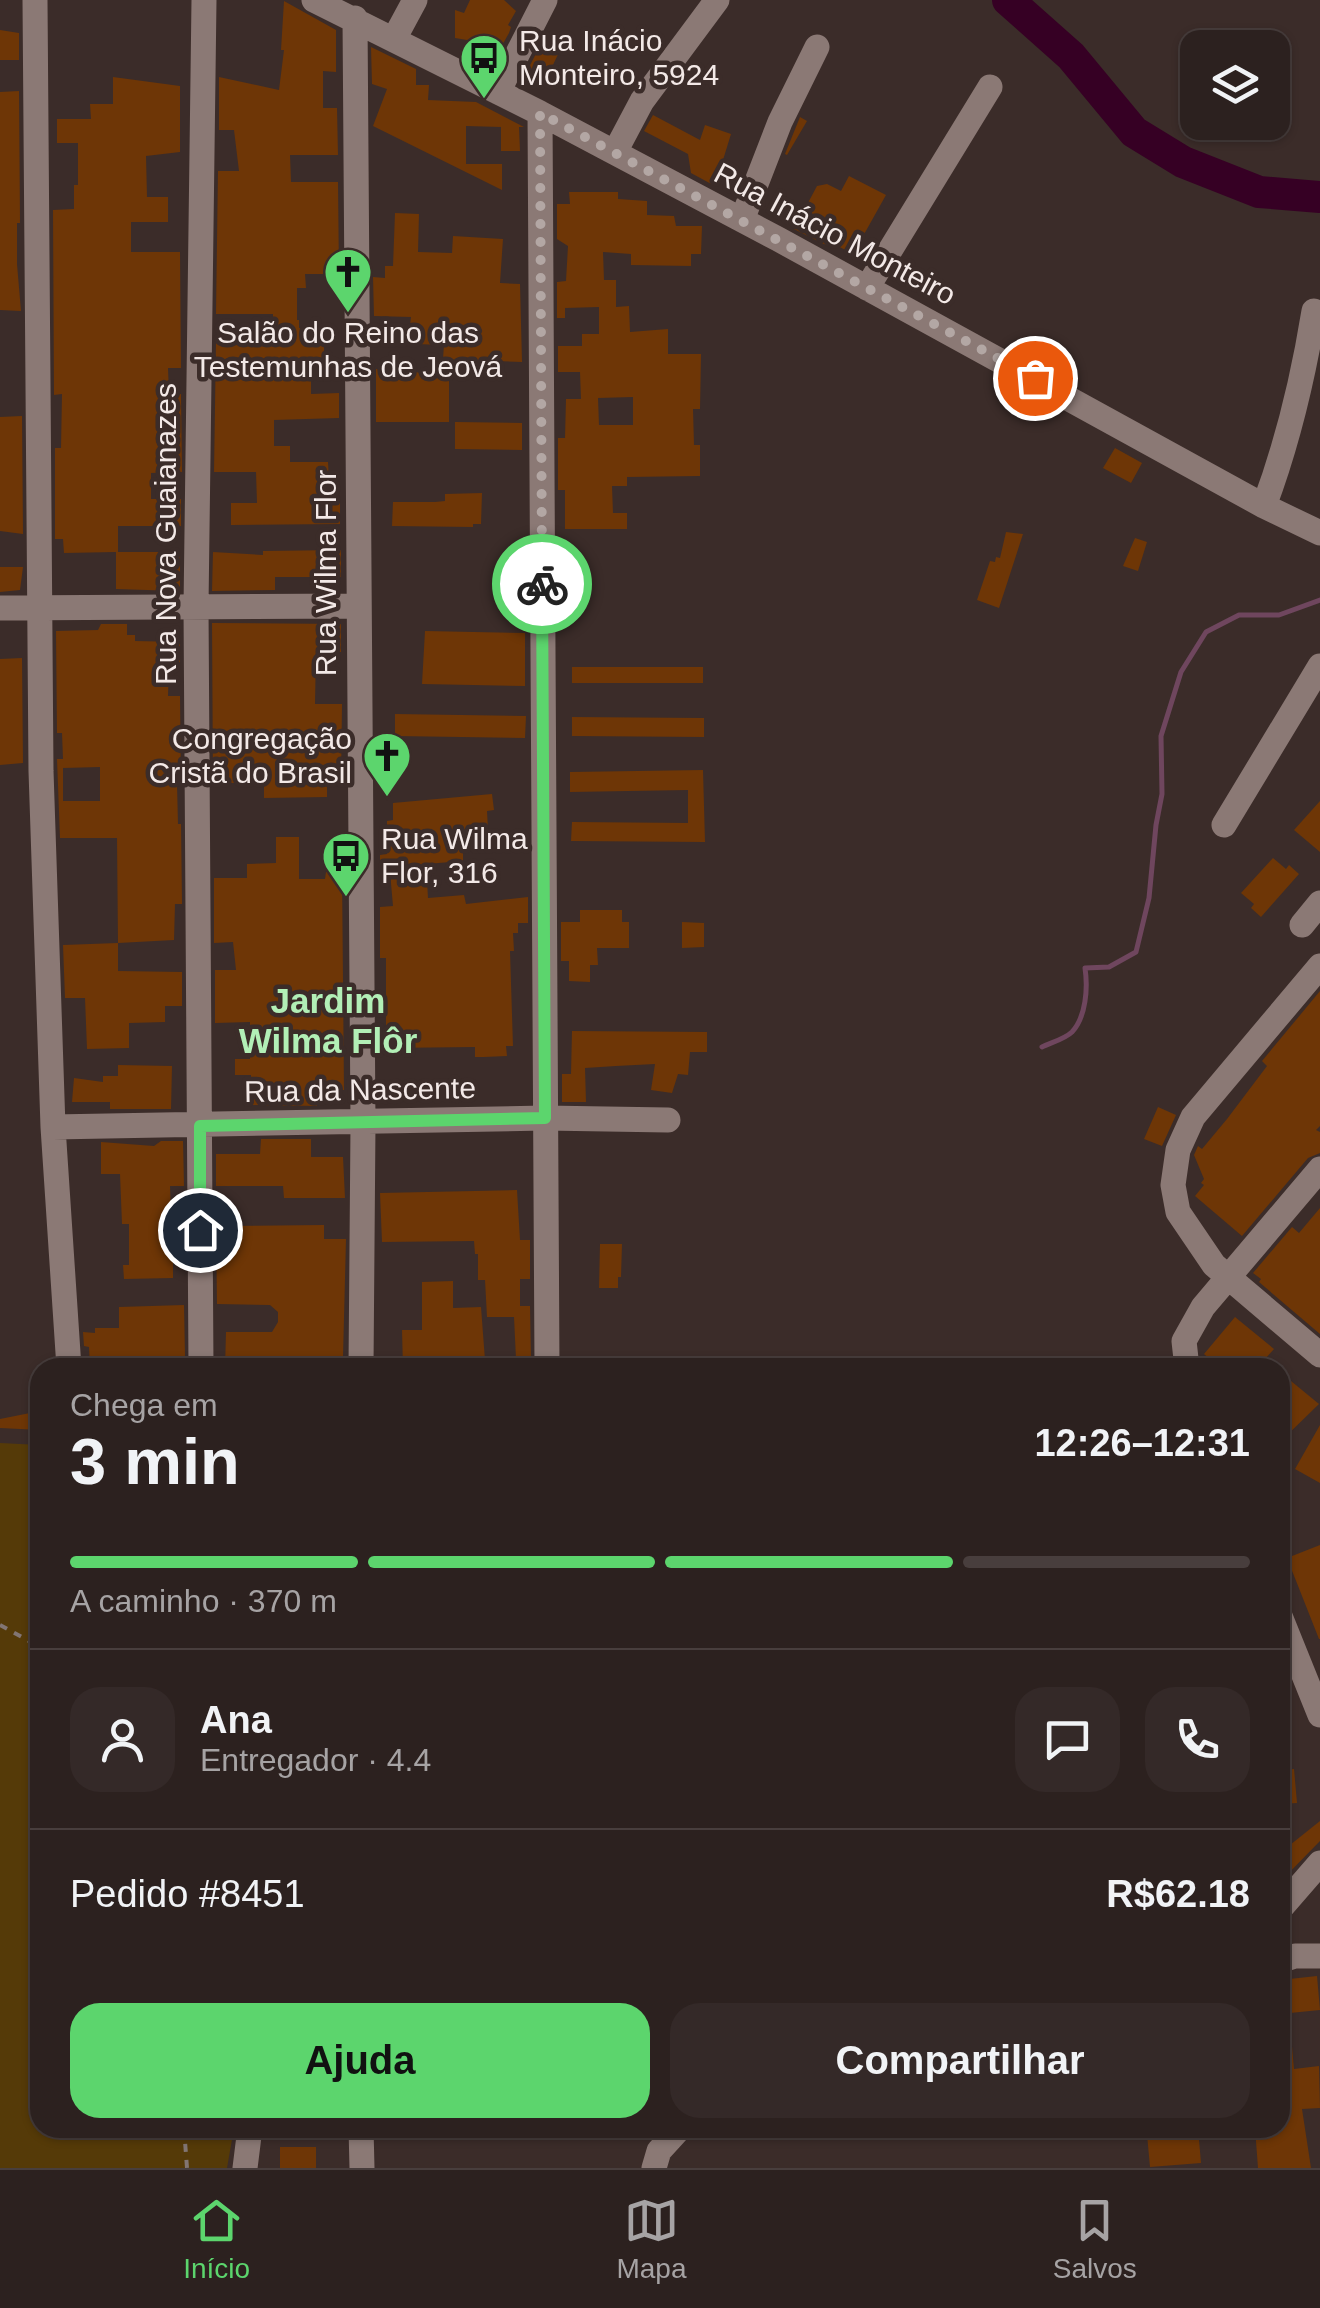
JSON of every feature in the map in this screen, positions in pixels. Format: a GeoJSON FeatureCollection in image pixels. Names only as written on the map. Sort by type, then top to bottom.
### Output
{"type":"FeatureCollection","features":[{"type":"Feature","properties":{"kind":"street"},"geometry":{"type":"LineString","coordinates":[[36,0],[39,609],[54,1127],[68,1358]]}},
{"type":"Feature","properties":{"kind":"street","name":"Rua Nova Guaianazes"},"geometry":{"type":"LineString","coordinates":[[201,1358],[196,607],[204,0]]}},
{"type":"Feature","properties":{"kind":"street"},"geometry":{"type":"LineString","coordinates":[[394,38],[415,0]]}},
{"type":"Feature","properties":{"kind":"street"},"geometry":{"type":"LineString","coordinates":[[498,92],[545,0]]}},
{"type":"Feature","properties":{"kind":"street"},"geometry":{"type":"LineString","coordinates":[[614,152],[642,101],[717,0]]}},
{"type":"Feature","properties":{"kind":"street","name":"Rua Inácio Monteiro"},"geometry":{"type":"LineString","coordinates":[[322,2],[742,220],[1320,533]]}},
{"type":"Feature","properties":{"kind":"street","name":"Rua Wilma Flor"},"geometry":{"type":"LineString","coordinates":[[355,18],[361,1358]]}},
{"type":"Feature","properties":{"kind":"street"},"geometry":{"type":"LineString","coordinates":[[742,220],[768,149],[818,47]]}},
{"type":"Feature","properties":{"kind":"street"},"geometry":{"type":"LineString","coordinates":[[868,288],[990,87]]}},
{"type":"Feature","properties":{"kind":"street"},"geometry":{"type":"LineString","coordinates":[[540,113],[547,1358]]}},
{"type":"Feature","properties":{"kind":"street"},"geometry":{"type":"LineString","coordinates":[[1264,506],[1289,435],[1314,312]]}},
{"type":"Feature","properties":{"kind":"street"},"geometry":{"type":"LineString","coordinates":[[0,608],[359,606]]}},
{"type":"Feature","properties":{"kind":"street"},"geometry":{"type":"LineString","coordinates":[[1224,826],[1320,666]]}},
{"type":"Feature","properties":{"kind":"street"},"geometry":{"type":"LineString","coordinates":[[1302,924],[1320,903]]}},
{"type":"Feature","properties":{"kind":"street"},"geometry":{"type":"LineString","coordinates":[[1320,966],[1193,1117],[1178,1150],[1173,1185],[1178,1212],[1191,1236],[1226,1278],[1320,1355]]}},
{"type":"Feature","properties":{"kind":"street","name":"Rua da Nascente"},"geometry":{"type":"LineString","coordinates":[[54,1127],[545,1118],[668,1120]]}},
{"type":"Feature","properties":{"kind":"street"},"geometry":{"type":"LineString","coordinates":[[1186,1358],[1184,1341],[1188,1330],[1226,1278],[1320,1169]]}},
{"type":"Feature","properties":{"kind":"street"},"geometry":{"type":"LineString","coordinates":[[1290,1637],[1314,1687],[1320,1715]]}},
{"type":"Feature","properties":{"kind":"street"},"geometry":{"type":"LineString","coordinates":[[1290,1898],[1320,1864]]}},
{"type":"Feature","properties":{"kind":"street"},"geometry":{"type":"LineString","coordinates":[[1290,1958],[1320,1956]]}},
{"type":"Feature","properties":{"kind":"street"},"geometry":{"type":"LineString","coordinates":[[245,2168],[249,2138]]}},
{"type":"Feature","properties":{"kind":"street"},"geometry":{"type":"LineString","coordinates":[[362,2138],[362,2168]]}},
{"type":"Feature","properties":{"kind":"street"},"geometry":{"type":"LineString","coordinates":[[654,2168],[659,2151],[671,2138]]}},
{"type":"Feature","properties":{"kind":"path"},"geometry":{"type":"LineString","coordinates":[[0,1624],[30,1642]]}},
{"type":"Feature","properties":{"kind":"path"},"geometry":{"type":"LineString","coordinates":[[184,2138],[186,2168]]}},
{"type":"Feature","properties":{"kind":"shaded area"},"geometry":{"type":"Polygon","coordinates":[[[0,1443],[30,1444],[30,2138],[232,2138],[227,2168],[0,2168],[0,1443]]]}},
{"type":"Feature","properties":{"kind":"building"},"geometry":{"type":"Polygon","coordinates":[[[470,0],[504,0],[516,11],[495,58],[467,40],[455,38],[455,10],[464,13],[470,0]]]}},
{"type":"Feature","properties":{"kind":"building"},"geometry":{"type":"Polygon","coordinates":[[[284,1],[336,30],[336,72],[323,71],[323,108],[337,108],[338,155],[290,155],[291,182],[338,182],[339,274],[305,274],[306,288],[297,288],[297,320],[299,328],[324,329],[324,362],[311,362],[311,394],[339,393],[339,418],[274,420],[274,446],[290,446],[290,462],[328,462],[330,498],[340,498],[340,524],[231,525],[231,503],[257,503],[256,472],[214,472],[216,341],[273,343],[273,314],[216,314],[218,171],[239,171],[234,130],[219,130],[219,77],[279,90],[284,1]]]}},
{"type":"Feature","properties":{"kind":"building"},"geometry":{"type":"Polygon","coordinates":[[[0,30],[19,33],[19,60],[0,60],[0,30]]]}},
{"type":"Feature","properties":{"kind":"building"},"geometry":{"type":"Polygon","coordinates":[[[543,40],[561,48],[543,86],[524,77],[543,40]]]}},
{"type":"Feature","properties":{"kind":"building"},"geometry":{"type":"Polygon","coordinates":[[[371,47],[416,69],[416,85],[429,85],[428,100],[476,102],[524,127],[519,127],[520,151],[501,151],[501,127],[466,126],[466,164],[502,164],[502,190],[373,126],[387,89],[372,84],[371,47]]]}},
{"type":"Feature","properties":{"kind":"building"},"geometry":{"type":"Polygon","coordinates":[[[113,77],[180,86],[180,152],[146,156],[147,197],[168,197],[168,222],[131,222],[131,252],[180,252],[181,368],[168,368],[169,394],[181,394],[182,472],[151,473],[151,499],[181,499],[181,526],[118,526],[118,552],[180,552],[177,591],[116,589],[116,552],[64,553],[63,539],[55,539],[55,448],[61,448],[62,394],[54,395],[53,210],[74,209],[74,185],[78,185],[78,143],[57,143],[57,119],[91,119],[90,104],[113,104],[113,77]]]}},
{"type":"Feature","properties":{"kind":"building"},"geometry":{"type":"Polygon","coordinates":[[[19,91],[17,264],[21,311],[0,310],[0,92],[19,91]]]}},
{"type":"Feature","properties":{"kind":"building"},"geometry":{"type":"Polygon","coordinates":[[[653,115],[700,140],[705,125],[731,134],[715,186],[691,173],[688,154],[644,131],[653,115]]]}},
{"type":"Feature","properties":{"kind":"building"},"geometry":{"type":"Polygon","coordinates":[[[800,117],[807,121],[787,155],[785,154],[800,117]]]}},
{"type":"Feature","properties":{"kind":"building"},"geometry":{"type":"Polygon","coordinates":[[[849,176],[886,195],[853,254],[794,229],[817,186],[827,184],[841,191],[849,176]]]}},
{"type":"Feature","properties":{"kind":"building"},"geometry":{"type":"Polygon","coordinates":[[[569,192],[618,192],[618,199],[647,201],[647,215],[674,216],[676,226],[702,226],[701,254],[691,254],[691,266],[631,265],[631,254],[603,252],[604,280],[616,280],[616,307],[629,306],[630,332],[668,329],[668,354],[701,354],[700,409],[693,409],[694,445],[700,445],[700,476],[627,477],[627,486],[612,486],[613,513],[627,513],[627,529],[565,529],[565,490],[558,490],[558,438],[565,438],[566,399],[581,399],[580,372],[558,372],[558,346],[582,346],[582,334],[599,334],[599,307],[565,308],[565,318],[557,318],[557,282],[566,281],[568,246],[557,239],[557,204],[570,204],[569,192]],[[633,397],[598,398],[599,425],[633,425],[633,397]]]}},
{"type":"Feature","properties":{"kind":"building"},"geometry":{"type":"Polygon","coordinates":[[[395,213],[419,214],[418,252],[452,253],[453,236],[503,239],[500,283],[520,284],[522,362],[495,361],[494,374],[442,372],[444,345],[415,344],[411,317],[374,316],[373,277],[385,278],[385,266],[393,266],[395,213]]]}},
{"type":"Feature","properties":{"kind":"building"},"geometry":{"type":"Polygon","coordinates":[[[376,369],[449,375],[449,422],[376,422],[376,369]]]}},
{"type":"Feature","properties":{"kind":"building"},"geometry":{"type":"Polygon","coordinates":[[[22,416],[23,534],[0,531],[0,417],[22,416]]]}},
{"type":"Feature","properties":{"kind":"building"},"geometry":{"type":"Polygon","coordinates":[[[455,422],[522,423],[522,450],[455,449],[455,422]]]}},
{"type":"Feature","properties":{"kind":"building"},"geometry":{"type":"Polygon","coordinates":[[[1115,448],[1142,463],[1131,483],[1103,468],[1115,448]]]}},
{"type":"Feature","properties":{"kind":"building"},"geometry":{"type":"Polygon","coordinates":[[[482,493],[481,524],[473,527],[392,526],[393,502],[445,501],[445,494],[482,493]]]}},
{"type":"Feature","properties":{"kind":"building"},"geometry":{"type":"Polygon","coordinates":[[[1006,532],[1023,534],[999,608],[977,600],[990,561],[1000,558],[1006,532]]]}},
{"type":"Feature","properties":{"kind":"building"},"geometry":{"type":"Polygon","coordinates":[[[1135,538],[1147,542],[1138,571],[1123,566],[1135,538]]]}},
{"type":"Feature","properties":{"kind":"building"},"geometry":{"type":"Polygon","coordinates":[[[341,550],[341,577],[275,577],[275,590],[212,591],[213,552],[263,555],[263,551],[341,550]]]}},
{"type":"Feature","properties":{"kind":"building"},"geometry":{"type":"Polygon","coordinates":[[[0,567],[23,567],[20,590],[0,592],[0,567]]]}},
{"type":"Feature","properties":{"kind":"building"},"geometry":{"type":"Polygon","coordinates":[[[212,623],[341,624],[341,652],[316,652],[315,704],[342,704],[341,783],[327,783],[327,797],[264,798],[264,783],[213,783],[212,623]]]}},
{"type":"Feature","properties":{"kind":"building"},"geometry":{"type":"Polygon","coordinates":[[[101,624],[127,624],[127,635],[135,635],[135,641],[180,642],[180,664],[169,664],[168,696],[180,696],[181,784],[177,784],[182,904],[175,904],[174,940],[118,943],[117,838],[60,838],[57,759],[63,759],[62,733],[57,733],[56,631],[98,630],[101,624]],[[100,767],[63,768],[63,801],[100,801],[100,767]]]}},
{"type":"Feature","properties":{"kind":"building"},"geometry":{"type":"Polygon","coordinates":[[[425,631],[525,633],[525,686],[422,684],[425,631]]]}},
{"type":"Feature","properties":{"kind":"building"},"geometry":{"type":"Polygon","coordinates":[[[22,658],[23,763],[0,765],[0,659],[22,658]]]}},
{"type":"Feature","properties":{"kind":"building"},"geometry":{"type":"Polygon","coordinates":[[[572,667],[703,667],[703,683],[572,683],[572,667]]]}},
{"type":"Feature","properties":{"kind":"building"},"geometry":{"type":"Polygon","coordinates":[[[395,714],[526,716],[525,738],[395,736],[395,714]]]}},
{"type":"Feature","properties":{"kind":"building"},"geometry":{"type":"Polygon","coordinates":[[[572,717],[704,718],[704,737],[572,736],[572,717]]]}},
{"type":"Feature","properties":{"kind":"building"},"geometry":{"type":"Polygon","coordinates":[[[703,770],[705,842],[571,841],[572,822],[688,823],[688,790],[570,792],[570,772],[703,770]]]}},
{"type":"Feature","properties":{"kind":"building"},"geometry":{"type":"Polygon","coordinates":[[[492,794],[494,810],[487,811],[489,847],[463,848],[463,861],[426,864],[428,898],[464,895],[466,904],[528,897],[528,923],[518,923],[518,933],[513,933],[514,951],[510,951],[513,1046],[506,1046],[507,1056],[484,1057],[475,1057],[475,1047],[386,1048],[386,958],[380,958],[380,907],[393,906],[390,872],[380,872],[380,855],[387,854],[387,821],[393,820],[393,803],[492,794]]]}},
{"type":"Feature","properties":{"kind":"building"},"geometry":{"type":"Polygon","coordinates":[[[1320,801],[1320,852],[1294,830],[1320,801]]]}},
{"type":"Feature","properties":{"kind":"building"},"geometry":{"type":"Polygon","coordinates":[[[276,837],[299,837],[299,879],[325,879],[326,872],[342,871],[344,1090],[340,1090],[340,1098],[317,1106],[251,1105],[251,1075],[235,1075],[235,1059],[250,1059],[250,1022],[215,1023],[215,970],[236,970],[233,942],[214,943],[214,878],[247,878],[247,864],[276,863],[276,837]]]}},
{"type":"Feature","properties":{"kind":"building"},"geometry":{"type":"Polygon","coordinates":[[[1273,858],[1299,874],[1261,917],[1241,893],[1273,858]]]}},
{"type":"Feature","properties":{"kind":"building"},"geometry":{"type":"Polygon","coordinates":[[[580,910],[622,910],[622,922],[629,922],[629,948],[597,948],[598,965],[590,965],[590,982],[569,981],[569,961],[561,961],[561,922],[580,922],[580,910]]]}},
{"type":"Feature","properties":{"kind":"building"},"geometry":{"type":"Polygon","coordinates":[[[682,922],[704,923],[704,947],[682,948],[682,922]]]}},
{"type":"Feature","properties":{"kind":"building"},"geometry":{"type":"Polygon","coordinates":[[[118,943],[118,971],[182,972],[182,1006],[165,1006],[165,1022],[129,1023],[129,1048],[87,1049],[85,998],[65,998],[63,945],[118,943]]]}},
{"type":"Feature","properties":{"kind":"building"},"geometry":{"type":"Polygon","coordinates":[[[1320,991],[1320,1126],[1316,1130],[1320,1132],[1320,1153],[1308,1158],[1242,1236],[1195,1196],[1204,1179],[1194,1155],[1198,1146],[1202,1149],[1227,1119],[1267,1066],[1262,1061],[1320,991]]]}},
{"type":"Feature","properties":{"kind":"building"},"geometry":{"type":"Polygon","coordinates":[[[572,1031],[707,1032],[707,1052],[690,1052],[688,1075],[678,1074],[672,1093],[651,1090],[655,1064],[585,1068],[586,1102],[562,1102],[562,1074],[571,1074],[572,1031]]]}},
{"type":"Feature","properties":{"kind":"building"},"geometry":{"type":"Polygon","coordinates":[[[118,1065],[172,1066],[171,1109],[110,1109],[110,1102],[72,1102],[74,1078],[103,1082],[103,1076],[118,1076],[118,1065]]]}},
{"type":"Feature","properties":{"kind":"building"},"geometry":{"type":"Polygon","coordinates":[[[1158,1107],[1176,1115],[1162,1146],[1144,1139],[1158,1107]]]}},
{"type":"Feature","properties":{"kind":"building"},"geometry":{"type":"Polygon","coordinates":[[[261,1139],[311,1139],[311,1157],[343,1157],[345,1198],[284,1198],[283,1186],[216,1186],[216,1154],[260,1154],[261,1139]]]}},
{"type":"Feature","properties":{"kind":"building"},"geometry":{"type":"Polygon","coordinates":[[[161,1141],[183,1141],[184,1186],[170,1186],[171,1213],[184,1213],[184,1252],[173,1252],[173,1278],[124,1279],[123,1265],[129,1265],[129,1224],[122,1224],[120,1174],[101,1174],[101,1142],[154,1146],[161,1141]]]}},
{"type":"Feature","properties":{"kind":"building"},"geometry":{"type":"Polygon","coordinates":[[[517,1190],[520,1240],[530,1240],[530,1279],[520,1279],[520,1306],[530,1306],[531,1358],[516,1358],[514,1317],[487,1317],[485,1280],[478,1280],[474,1241],[382,1242],[380,1193],[517,1190]]]}},
{"type":"Feature","properties":{"kind":"building"},"geometry":{"type":"Polygon","coordinates":[[[1320,1208],[1320,1334],[1253,1273],[1292,1227],[1299,1233],[1320,1208]]]}},
{"type":"Feature","properties":{"kind":"building"},"geometry":{"type":"Polygon","coordinates":[[[324,1225],[324,1239],[346,1239],[343,1357],[225,1358],[226,1332],[272,1332],[278,1312],[270,1305],[217,1304],[216,1226],[324,1225]]]}},
{"type":"Feature","properties":{"kind":"building"},"geometry":{"type":"Polygon","coordinates":[[[600,1244],[622,1244],[618,1288],[599,1288],[600,1244]]]}},
{"type":"Feature","properties":{"kind":"building"},"geometry":{"type":"Polygon","coordinates":[[[453,1281],[453,1308],[481,1307],[485,1358],[403,1358],[402,1330],[422,1330],[422,1282],[453,1281]]]}},
{"type":"Feature","properties":{"kind":"building"},"geometry":{"type":"Polygon","coordinates":[[[184,1305],[185,1357],[90,1358],[83,1332],[119,1328],[119,1307],[184,1305]]]}},
{"type":"Feature","properties":{"kind":"building"},"geometry":{"type":"Polygon","coordinates":[[[1235,1317],[1274,1349],[1266,1358],[1209,1358],[1204,1354],[1235,1317]]]}},
{"type":"Feature","properties":{"kind":"building"},"geometry":{"type":"Polygon","coordinates":[[[1290,1380],[1319,1404],[1290,1432],[1290,1380]]]}},
{"type":"Feature","properties":{"kind":"building"},"geometry":{"type":"Polygon","coordinates":[[[30,1413],[30,1430],[0,1428],[0,1419],[30,1413]]]}},
{"type":"Feature","properties":{"kind":"building"},"geometry":{"type":"Polygon","coordinates":[[[1320,1425],[1320,1483],[1295,1469],[1320,1425]]]}},
{"type":"Feature","properties":{"kind":"building"},"geometry":{"type":"Polygon","coordinates":[[[1320,1545],[1320,1639],[1290,1566],[1290,1557],[1320,1545]]]}},
{"type":"Feature","properties":{"kind":"building"},"geometry":{"type":"Polygon","coordinates":[[[1290,1769],[1294,1769],[1297,1803],[1290,1803],[1290,1769]]]}},
{"type":"Feature","properties":{"kind":"building"},"geometry":{"type":"Polygon","coordinates":[[[1320,1821],[1320,1841],[1290,1872],[1290,1845],[1320,1821]]]}},
{"type":"Feature","properties":{"kind":"building"},"geometry":{"type":"Polygon","coordinates":[[[1317,1976],[1320,2010],[1290,2013],[1290,1979],[1317,1976]]]}},
{"type":"Feature","properties":{"kind":"building"},"geometry":{"type":"Polygon","coordinates":[[[1290,2024],[1294,2069],[1319,2066],[1320,2108],[1302,2109],[1311,2168],[1258,2168],[1256,2138],[1290,2138],[1290,2024]]]}},
{"type":"Feature","properties":{"kind":"building"},"geometry":{"type":"Polygon","coordinates":[[[1147,2138],[1199,2138],[1201,2163],[1150,2167],[1147,2138]]]}},
{"type":"Feature","properties":{"kind":"building"},"geometry":{"type":"Polygon","coordinates":[[[280,2147],[316,2147],[316,2168],[280,2168],[280,2147]]]}},
{"type":"Feature","properties":{"kind":"waterway"},"geometry":{"type":"LineString","coordinates":[[1008,0],[1071,56],[1134,132],[1183,162],[1259,192],[1320,197]]}},
{"type":"Feature","properties":{"kind":"waterway"},"geometry":{"type":"LineString","coordinates":[[1042,1047],[1065,1037],[1077,1026],[1085,1002],[1085,968],[1109,967],[1136,952],[1149,898],[1162,794],[1161,736],[1181,672],[1206,632],[1239,615],[1279,615],[1320,600]]}},
{"type":"Feature","properties":{"kind":"way so far"},"geometry":{"type":"LineString","coordinates":[[542,584],[540,113],[1035,378]]}},
{"type":"Feature","properties":{"kind":"place","name":"Rua Inácio Monteiro, 5924"},"geometry":{"type":"Point","coordinates":[484,100]}},
{"type":"Feature","properties":{"kind":"place","name":"Salão do Reino das Testemunhas de Jeová"},"geometry":{"type":"Point","coordinates":[348,314]}},
{"type":"Feature","properties":{"kind":"place","name":"Congregação Cristã do Brasil"},"geometry":{"type":"Point","coordinates":[387,798]}},
{"type":"Feature","properties":{"kind":"place","name":"Rua Wilma Flor, 316"},"geometry":{"type":"Point","coordinates":[346,898]}},
{"type":"Feature","properties":{"kind":"district","name":"Jardim Wilma Flôr"},"geometry":{"type":"Point","coordinates":[328,1021]}},
{"type":"Feature","properties":{"kind":"route"},"geometry":{"type":"LineString","coordinates":[[200,1230],[200,1126],[545,1118],[542,584]]}}]}
